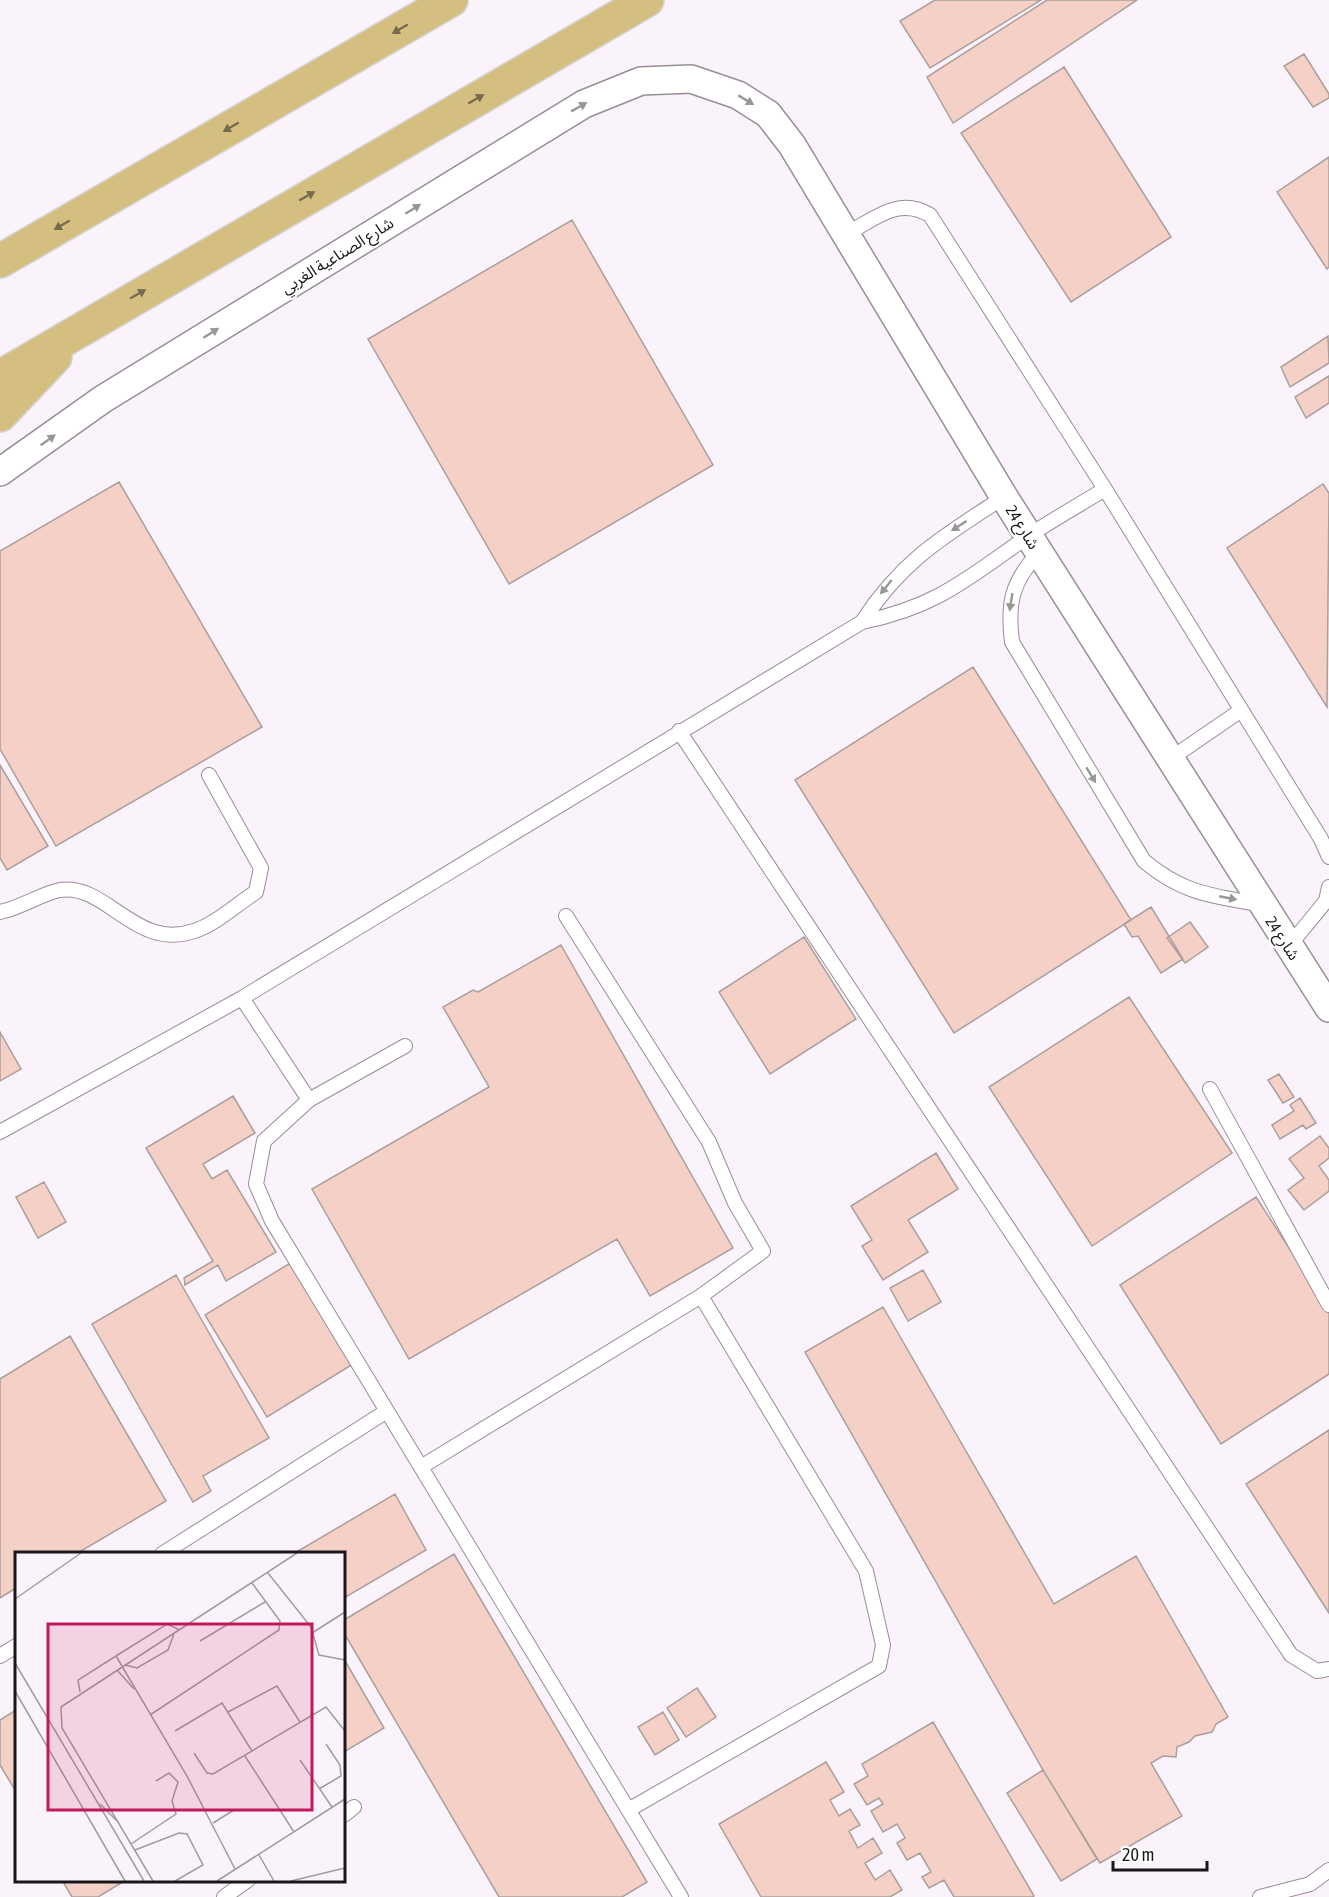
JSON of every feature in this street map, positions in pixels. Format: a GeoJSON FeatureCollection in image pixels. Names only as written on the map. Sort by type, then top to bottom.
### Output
{"type":"FeatureCollection","features":[{"type":"Feature","properties":{"kind":"main road"},"geometry":{"type":"LineString","coordinates":[[0,261],[451,0]]}},
{"type":"Feature","properties":{"kind":"main road"},"geometry":{"type":"LineString","coordinates":[[0,377],[88,323],[647,0]]}},
{"type":"Feature","properties":{"kind":"main road"},"geometry":{"type":"LineString","coordinates":[[0,415],[88,323]]}},
{"type":"Feature","properties":{"kind":"street","name":"شارع 24"},"geometry":{"type":"LineString","coordinates":[[692,79],[738,95],[768,114],[792,145],[1004,497],[1329,1008]]}},
{"type":"Feature","properties":{"kind":"street","name":"شارع الصناعية الغربي"},"geometry":{"type":"LineString","coordinates":[[0,472],[103,399],[584,104],[641,81],[692,79]]}},
{"type":"Feature","properties":{"kind":"lane"},"geometry":{"type":"LineString","coordinates":[[846,234],[901,206],[917,207],[930,215],[1105,489],[1321,839],[1329,857]]}},
{"type":"Feature","properties":{"kind":"lane"},"geometry":{"type":"LineString","coordinates":[[0,1132],[242,998],[862,622],[888,616],[938,598],[1034,544],[1105,489]]}},
{"type":"Feature","properties":{"kind":"lane"},"geometry":{"type":"LineString","coordinates":[[862,622],[895,576],[916,557],[1004,497]]}},
{"type":"Feature","properties":{"kind":"lane"},"geometry":{"type":"LineString","coordinates":[[1034,544],[1012,592],[1009,617],[1012,642],[1144,861],[1165,878],[1188,890],[1262,905]]}},
{"type":"Feature","properties":{"kind":"lane"},"geometry":{"type":"LineString","coordinates":[[1170,759],[1240,711]]}},
{"type":"Feature","properties":{"kind":"lane"},"geometry":{"type":"LineString","coordinates":[[679,731],[1291,1655],[1317,1671],[1329,1668]]}},
{"type":"Feature","properties":{"kind":"lane"},"geometry":{"type":"LineString","coordinates":[[0,912],[60,890],[90,894],[135,923],[172,936],[197,931],[256,892],[261,868],[209,776]]}},
{"type":"Feature","properties":{"kind":"lane"},"geometry":{"type":"LineString","coordinates":[[1289,946],[1326,901],[1329,887]]}},
{"type":"Feature","properties":{"kind":"lane"},"geometry":{"type":"LineString","coordinates":[[421,1467],[701,1296],[763,1251],[735,1203],[709,1142],[566,916]]}},
{"type":"Feature","properties":{"kind":"lane"},"geometry":{"type":"LineString","coordinates":[[242,998],[309,1100]]}},
{"type":"Feature","properties":{"kind":"lane"},"geometry":{"type":"LineString","coordinates":[[405,1046],[309,1100],[264,1141],[256,1184],[272,1221],[630,1809],[681,1897]]}},
{"type":"Feature","properties":{"kind":"lane"},"geometry":{"type":"LineString","coordinates":[[1210,1089],[1329,1305]]}},
{"type":"Feature","properties":{"kind":"lane"},"geometry":{"type":"LineString","coordinates":[[630,1809],[879,1665],[883,1645],[866,1571],[701,1296]]}},
{"type":"Feature","properties":{"kind":"lane"},"geometry":{"type":"LineString","coordinates":[[165,1552],[387,1411]]}},
{"type":"Feature","properties":{"kind":"lane"},"geometry":{"type":"LineString","coordinates":[[0,1656],[15,1647]]}},
{"type":"Feature","properties":{"kind":"lane"},"geometry":{"type":"LineString","coordinates":[[1266,1897],[1310,1884],[1329,1870]]}},
{"type":"Feature","properties":{"kind":"lane"},"geometry":{"type":"LineString","coordinates":[[224,1897],[246,1882]]}},
{"type":"Feature","properties":{"kind":"building"},"geometry":{"type":"Polygon","coordinates":[[[935,0],[1041,0],[930,68],[900,21],[935,0]]]}},
{"type":"Feature","properties":{"kind":"building"},"geometry":{"type":"Polygon","coordinates":[[[1047,0],[1137,0],[953,123],[927,77],[1047,0]]]}},
{"type":"Feature","properties":{"kind":"building"},"geometry":{"type":"Polygon","coordinates":[[[1304,54],[1329,94],[1329,98],[1313,107],[1284,66],[1304,54]]]}},
{"type":"Feature","properties":{"kind":"building"},"geometry":{"type":"Polygon","coordinates":[[[1064,67],[1171,237],[1071,302],[961,133],[1064,67]]]}},
{"type":"Feature","properties":{"kind":"building"},"geometry":{"type":"Polygon","coordinates":[[[1329,157],[1329,267],[1327,269],[1277,192],[1329,157]]]}},
{"type":"Feature","properties":{"kind":"building"},"geometry":{"type":"Polygon","coordinates":[[[572,220],[713,465],[509,584],[368,339],[572,220]]]}},
{"type":"Feature","properties":{"kind":"building"},"geometry":{"type":"Polygon","coordinates":[[[1328,336],[1329,363],[1290,387],[1281,367],[1328,336]]]}},
{"type":"Feature","properties":{"kind":"building"},"geometry":{"type":"Polygon","coordinates":[[[1329,376],[1329,403],[1306,418],[1295,397],[1329,376]]]}},
{"type":"Feature","properties":{"kind":"building"},"geometry":{"type":"Polygon","coordinates":[[[119,482],[262,727],[56,846],[0,749],[0,551],[119,482]]]}},
{"type":"Feature","properties":{"kind":"building"},"geometry":{"type":"Polygon","coordinates":[[[1323,484],[1329,493],[1327,707],[1227,548],[1323,484]]]}},
{"type":"Feature","properties":{"kind":"building"},"geometry":{"type":"Polygon","coordinates":[[[973,667],[1131,920],[954,1033],[795,780],[973,667]]]}},
{"type":"Feature","properties":{"kind":"building"},"geometry":{"type":"Polygon","coordinates":[[[0,765],[48,846],[7,870],[0,858],[0,765]]]}},
{"type":"Feature","properties":{"kind":"building"},"geometry":{"type":"Polygon","coordinates":[[[1151,907],[1183,959],[1161,973],[1138,936],[1132,937],[1124,924],[1151,907]]]}},
{"type":"Feature","properties":{"kind":"building"},"geometry":{"type":"Polygon","coordinates":[[[1190,922],[1208,947],[1185,963],[1167,938],[1190,922]]]}},
{"type":"Feature","properties":{"kind":"building"},"geometry":{"type":"Polygon","coordinates":[[[804,937],[856,1019],[770,1074],[719,992],[804,937]]]}},
{"type":"Feature","properties":{"kind":"building"},"geometry":{"type":"Polygon","coordinates":[[[561,945],[733,1248],[650,1296],[617,1239],[409,1359],[312,1189],[489,1087],[443,1007],[473,990],[478,992],[561,945]]]}},
{"type":"Feature","properties":{"kind":"building"},"geometry":{"type":"Polygon","coordinates":[[[1129,997],[1232,1153],[1092,1246],[989,1087],[1129,997]]]}},
{"type":"Feature","properties":{"kind":"building"},"geometry":{"type":"Polygon","coordinates":[[[0,1032],[21,1069],[0,1081],[0,1032]]]}},
{"type":"Feature","properties":{"kind":"building"},"geometry":{"type":"Polygon","coordinates":[[[1279,1074],[1294,1097],[1283,1103],[1268,1080],[1279,1074]]]}},
{"type":"Feature","properties":{"kind":"building"},"geometry":{"type":"Polygon","coordinates":[[[233,1096],[255,1133],[203,1164],[212,1179],[227,1170],[276,1252],[226,1281],[218,1265],[185,1285],[184,1278],[213,1261],[146,1148],[233,1096]]]}},
{"type":"Feature","properties":{"kind":"building"},"geometry":{"type":"Polygon","coordinates":[[[1300,1098],[1316,1123],[1306,1129],[1303,1125],[1280,1139],[1272,1125],[1294,1111],[1290,1105],[1300,1098]]]}},
{"type":"Feature","properties":{"kind":"building"},"geometry":{"type":"Polygon","coordinates":[[[1320,1136],[1329,1148],[1329,1158],[1319,1166],[1329,1180],[1329,1191],[1304,1210],[1288,1190],[1304,1178],[1289,1159],[1320,1136]]]}},
{"type":"Feature","properties":{"kind":"building"},"geometry":{"type":"Polygon","coordinates":[[[936,1153],[958,1189],[908,1220],[928,1252],[883,1280],[862,1246],[872,1240],[851,1206],[936,1153]]]}},
{"type":"Feature","properties":{"kind":"building"},"geometry":{"type":"Polygon","coordinates":[[[44,1182],[66,1222],[38,1238],[16,1197],[44,1182]]]}},
{"type":"Feature","properties":{"kind":"building"},"geometry":{"type":"Polygon","coordinates":[[[1256,1197],[1329,1310],[1329,1374],[1221,1444],[1120,1285],[1256,1197]]]}},
{"type":"Feature","properties":{"kind":"building"},"geometry":{"type":"Polygon","coordinates":[[[292,1262],[353,1364],[267,1417],[205,1315],[292,1262]]]}},
{"type":"Feature","properties":{"kind":"building"},"geometry":{"type":"Polygon","coordinates":[[[923,1270],[941,1302],[908,1321],[890,1288],[923,1270]]]}},
{"type":"Feature","properties":{"kind":"building"},"geometry":{"type":"Polygon","coordinates":[[[176,1275],[269,1438],[203,1476],[211,1491],[193,1502],[92,1324],[176,1275]]]}},
{"type":"Feature","properties":{"kind":"building"},"geometry":{"type":"Polygon","coordinates":[[[883,1307],[1054,1604],[1136,1556],[1228,1717],[1216,1724],[1212,1732],[1195,1736],[1189,1742],[1177,1747],[1176,1757],[1163,1756],[1151,1763],[1182,1816],[1100,1863],[1043,1770],[805,1352],[883,1307]]]}},
{"type":"Feature","properties":{"kind":"building"},"geometry":{"type":"Polygon","coordinates":[[[70,1336],[166,1501],[79,1552],[15,1552],[15,1589],[0,1598],[0,1379],[70,1336]]]}},
{"type":"Feature","properties":{"kind":"building"},"geometry":{"type":"Polygon","coordinates":[[[1329,1430],[1329,1613],[1246,1484],[1329,1430]]]}},
{"type":"Feature","properties":{"kind":"building"},"geometry":{"type":"Polygon","coordinates":[[[395,1494],[426,1550],[345,1597],[345,1552],[296,1552],[395,1494]]]}},
{"type":"Feature","properties":{"kind":"building"},"geometry":{"type":"Polygon","coordinates":[[[454,1554],[647,1882],[622,1897],[499,1897],[345,1635],[345,1619],[454,1554]]]}},
{"type":"Feature","properties":{"kind":"building"},"geometry":{"type":"Polygon","coordinates":[[[345,1661],[384,1728],[345,1751],[345,1661]]]}},
{"type":"Feature","properties":{"kind":"building"},"geometry":{"type":"Polygon","coordinates":[[[697,1688],[716,1717],[686,1737],[667,1708],[697,1688]]]}},
{"type":"Feature","properties":{"kind":"building"},"geometry":{"type":"Polygon","coordinates":[[[15,1711],[15,1790],[0,1765],[0,1720],[15,1711]]]}},
{"type":"Feature","properties":{"kind":"building"},"geometry":{"type":"Polygon","coordinates":[[[663,1712],[679,1740],[655,1755],[638,1727],[663,1712]]]}},
{"type":"Feature","properties":{"kind":"building"},"geometry":{"type":"Polygon","coordinates":[[[933,1722],[1034,1896],[954,1897],[944,1880],[929,1888],[922,1877],[931,1872],[920,1853],[907,1860],[897,1843],[905,1838],[897,1824],[883,1832],[871,1811],[883,1804],[879,1798],[867,1805],[854,1784],[868,1776],[862,1764],[933,1722]]]}},
{"type":"Feature","properties":{"kind":"building"},"geometry":{"type":"Polygon","coordinates":[[[826,1762],[844,1792],[830,1800],[839,1816],[850,1809],[860,1825],[849,1831],[858,1848],[873,1838],[882,1853],[865,1863],[875,1880],[890,1870],[902,1890],[890,1897],[761,1897],[719,1824],[826,1762]]]}},
{"type":"Feature","properties":{"kind":"building"},"geometry":{"type":"Polygon","coordinates":[[[1043,1770],[1097,1859],[1061,1881],[1007,1793],[1043,1770]]]}},
{"type":"Feature","properties":{"kind":"building"},"geometry":{"type":"Polygon","coordinates":[[[63,1882],[123,1882],[98,1897],[72,1897],[63,1882]]]}}]}
